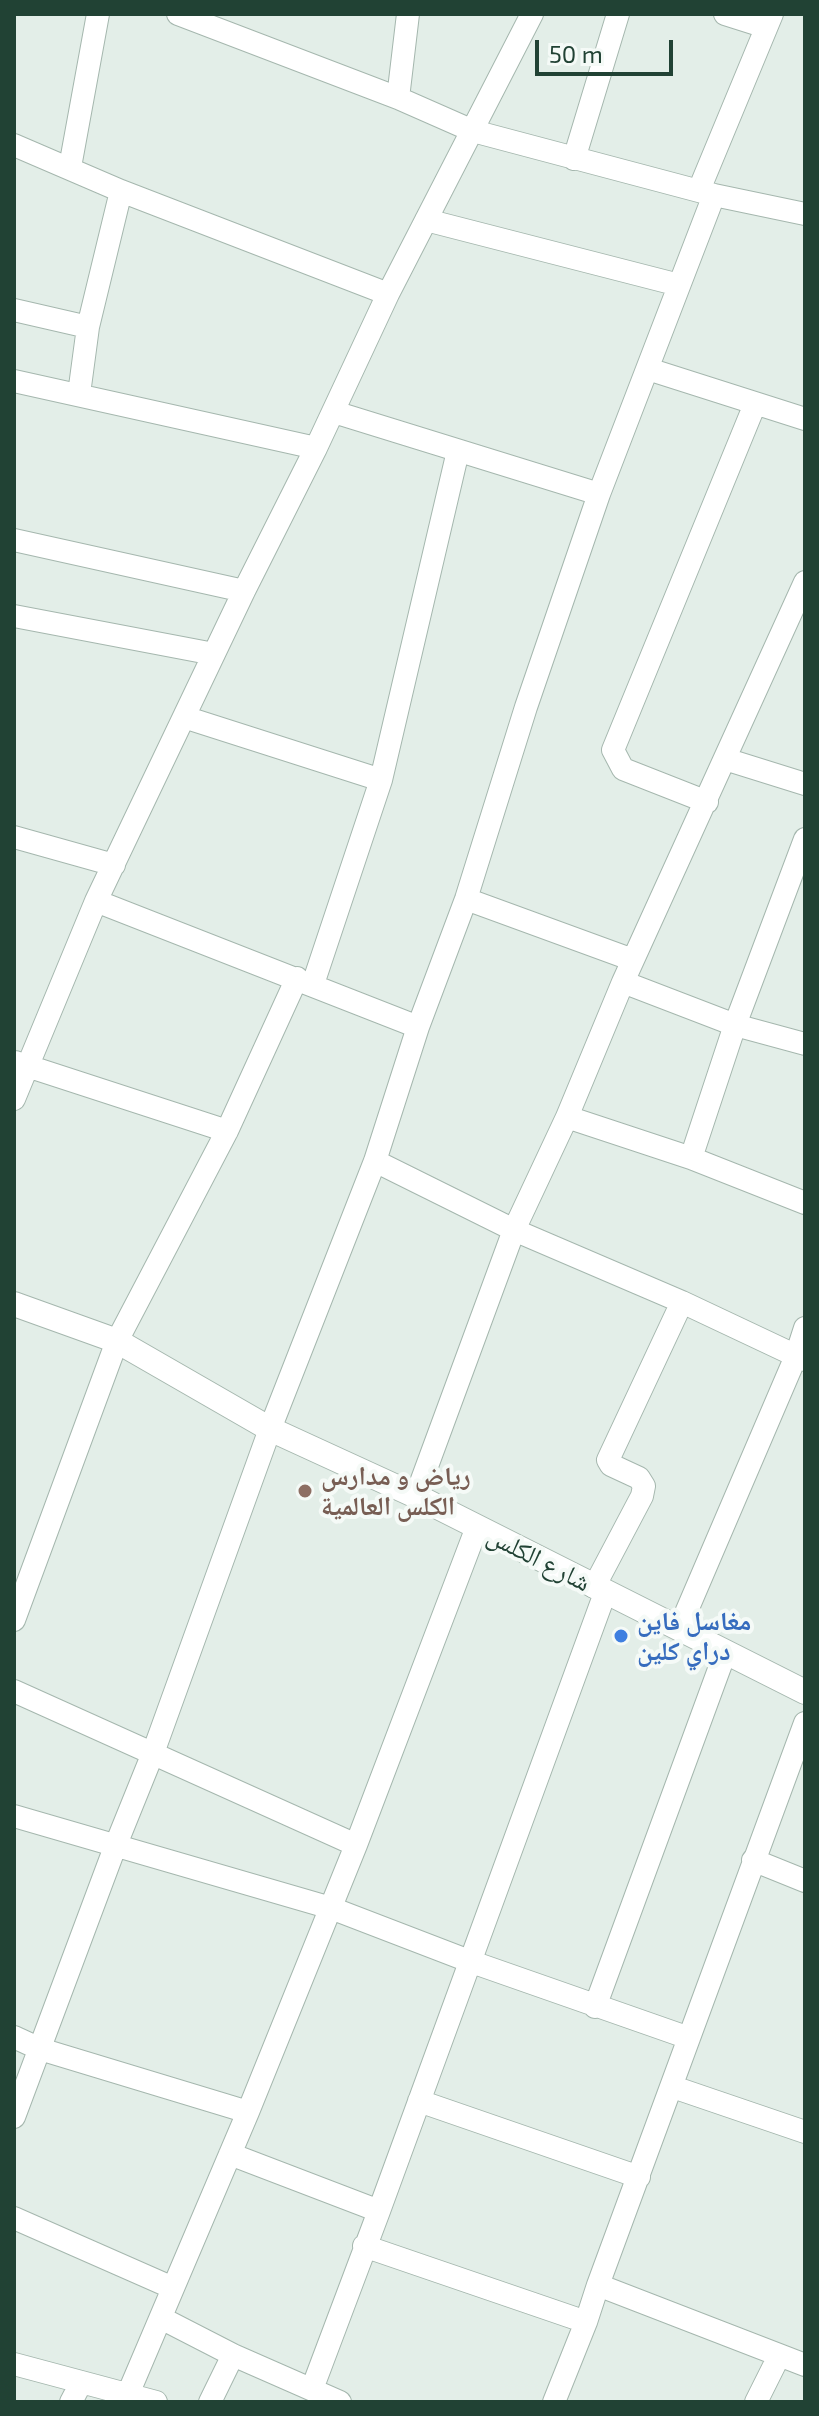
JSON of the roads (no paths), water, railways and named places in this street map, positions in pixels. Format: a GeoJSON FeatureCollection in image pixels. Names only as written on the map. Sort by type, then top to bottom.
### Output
{"type":"FeatureCollection","features":[{"type":"Feature","properties":{"kind":"street"},"geometry":{"type":"LineString","coordinates":[[70,167],[98,14]]}},
{"type":"Feature","properties":{"kind":"street"},"geometry":{"type":"LineString","coordinates":[[178,14],[398,98],[473,131],[706,193],[805,214]]}},
{"type":"Feature","properties":{"kind":"street"},"geometry":{"type":"LineString","coordinates":[[398,98],[408,14]]}},
{"type":"Feature","properties":{"kind":"street"},"geometry":{"type":"LineString","coordinates":[[14,1099],[21,1064],[244,591],[334,412],[388,294],[532,14]]}},
{"type":"Feature","properties":{"kind":"street"},"geometry":{"type":"LineString","coordinates":[[574,159],[618,14]]}},
{"type":"Feature","properties":{"kind":"street"},"geometry":{"type":"LineString","coordinates":[[14,2117],[153,1753],[270,1429],[375,1161],[418,1027],[466,899],[526,707],[599,494],[679,285],[706,193],[769,20],[725,14]]}},
{"type":"Feature","properties":{"kind":"street"},"geometry":{"type":"LineString","coordinates":[[14,145],[121,191],[388,294]]}},
{"type":"Feature","properties":{"kind":"street"},"geometry":{"type":"LineString","coordinates":[[79,394],[88,327],[121,191]]}},
{"type":"Feature","properties":{"kind":"street"},"geometry":{"type":"LineString","coordinates":[[426,220],[679,285]]}},
{"type":"Feature","properties":{"kind":"street"},"geometry":{"type":"LineString","coordinates":[[14,310],[88,327]]}},
{"type":"Feature","properties":{"kind":"street"},"geometry":{"type":"LineString","coordinates":[[648,369],[805,419]]}},
{"type":"Feature","properties":{"kind":"street"},"geometry":{"type":"LineString","coordinates":[[14,381],[316,448]]}},
{"type":"Feature","properties":{"kind":"street"},"geometry":{"type":"LineString","coordinates":[[707,802],[623,769],[613,750],[755,404]]}},
{"type":"Feature","properties":{"kind":"street"},"geometry":{"type":"LineString","coordinates":[[334,412],[599,494]]}},
{"type":"Feature","properties":{"kind":"street"},"geometry":{"type":"LineString","coordinates":[[14,1620],[117,1341],[305,981],[381,780],[458,451]]}},
{"type":"Feature","properties":{"kind":"street"},"geometry":{"type":"LineString","coordinates":[[14,540],[244,591]]}},
{"type":"Feature","properties":{"kind":"street"},"geometry":{"type":"LineString","coordinates":[[416,1496],[514,1230],[805,582]]}},
{"type":"Feature","properties":{"kind":"street"},"geometry":{"type":"LineString","coordinates":[[14,616],[214,654]]}},
{"type":"Feature","properties":{"kind":"street"},"geometry":{"type":"LineString","coordinates":[[184,717],[381,780]]}},
{"type":"Feature","properties":{"kind":"street"},"geometry":{"type":"LineString","coordinates":[[725,759],[805,784]]}},
{"type":"Feature","properties":{"kind":"street"},"geometry":{"type":"LineString","coordinates":[[14,837],[114,865]]}},
{"type":"Feature","properties":{"kind":"street"},"geometry":{"type":"LineString","coordinates":[[691,1158],[735,1025],[805,839]]}},
{"type":"Feature","properties":{"kind":"street"},"geometry":{"type":"LineString","coordinates":[[466,899],[633,960]]}},
{"type":"Feature","properties":{"kind":"street"},"geometry":{"type":"LineString","coordinates":[[96,901],[418,1027]]}},
{"type":"Feature","properties":{"kind":"street"},"geometry":{"type":"LineString","coordinates":[[623,982],[735,1025],[805,1044]]}},
{"type":"Feature","properties":{"kind":"street"},"geometry":{"type":"LineString","coordinates":[[21,1064],[227,1131]]}},
{"type":"Feature","properties":{"kind":"street"},"geometry":{"type":"LineString","coordinates":[[567,1117],[691,1158],[805,1203]]}},
{"type":"Feature","properties":{"kind":"street"},"geometry":{"type":"LineString","coordinates":[[375,1161],[514,1230],[682,1302],[801,1358]]}},
{"type":"Feature","properties":{"kind":"street"},"geometry":{"type":"LineString","coordinates":[[312,2389],[419,2101],[599,1590],[642,1496],[644,1486],[639,1478],[611,1465],[608,1460],[682,1302]]}},
{"type":"Feature","properties":{"kind":"street","name":"شارع الكلس"},"geometry":{"type":"LineString","coordinates":[[14,1304],[117,1341],[270,1429],[416,1496],[805,1692]]}},
{"type":"Feature","properties":{"kind":"street"},"geometry":{"type":"LineString","coordinates":[[679,1629],[801,1358],[805,1328]]}},
{"type":"Feature","properties":{"kind":"street"},"geometry":{"type":"LineString","coordinates":[[128,2394],[331,1908],[477,1527]]}},
{"type":"Feature","properties":{"kind":"street"},"geometry":{"type":"LineString","coordinates":[[595,2007],[725,1653]]}},
{"type":"Feature","properties":{"kind":"street"},"geometry":{"type":"LineString","coordinates":[[14,1691],[356,1845]]}},
{"type":"Feature","properties":{"kind":"street"},"geometry":{"type":"LineString","coordinates":[[554,2402],[805,1723]]}},
{"type":"Feature","properties":{"kind":"street"},"geometry":{"type":"LineString","coordinates":[[14,1816],[331,1908],[595,2007],[689,2038]]}},
{"type":"Feature","properties":{"kind":"street"},"geometry":{"type":"LineString","coordinates":[[753,1860],[805,1881]]}},
{"type":"Feature","properties":{"kind":"street"},"geometry":{"type":"LineString","coordinates":[[14,2037],[40,2049],[248,2112]]}},
{"type":"Feature","properties":{"kind":"street"},"geometry":{"type":"LineString","coordinates":[[673,2087],[805,2132]]}},
{"type":"Feature","properties":{"kind":"street"},"geometry":{"type":"LineString","coordinates":[[419,2101],[639,2177]]}},
{"type":"Feature","properties":{"kind":"street"},"geometry":{"type":"LineString","coordinates":[[230,2154],[379,2211]]}},
{"type":"Feature","properties":{"kind":"street"},"geometry":{"type":"LineString","coordinates":[[14,2218],[173,2288]]}},
{"type":"Feature","properties":{"kind":"street"},"geometry":{"type":"LineString","coordinates":[[364,2246],[586,2322]]}},
{"type":"Feature","properties":{"kind":"street"},"geometry":{"type":"LineString","coordinates":[[598,2285],[805,2365]]}},
{"type":"Feature","properties":{"kind":"street"},"geometry":{"type":"LineString","coordinates":[[161,2318],[233,2355],[340,2402]]}},
{"type":"Feature","properties":{"kind":"street"},"geometry":{"type":"LineString","coordinates":[[210,2402],[233,2355]]}},
{"type":"Feature","properties":{"kind":"street"},"geometry":{"type":"LineString","coordinates":[[756,2402],[779,2356]]}},
{"type":"Feature","properties":{"kind":"street"},"geometry":{"type":"LineString","coordinates":[[14,2364],[76,2392],[128,2394],[156,2402]]}},
{"type":"Feature","properties":{"kind":"place","name":"رياض و مدارس الكلس العالمية"},"geometry":{"type":"Point","coordinates":[305,1491]}},
{"type":"Feature","properties":{"kind":"place","name":"مغاسل فاين دراي كلين"},"geometry":{"type":"Point","coordinates":[621,1636]}}]}
